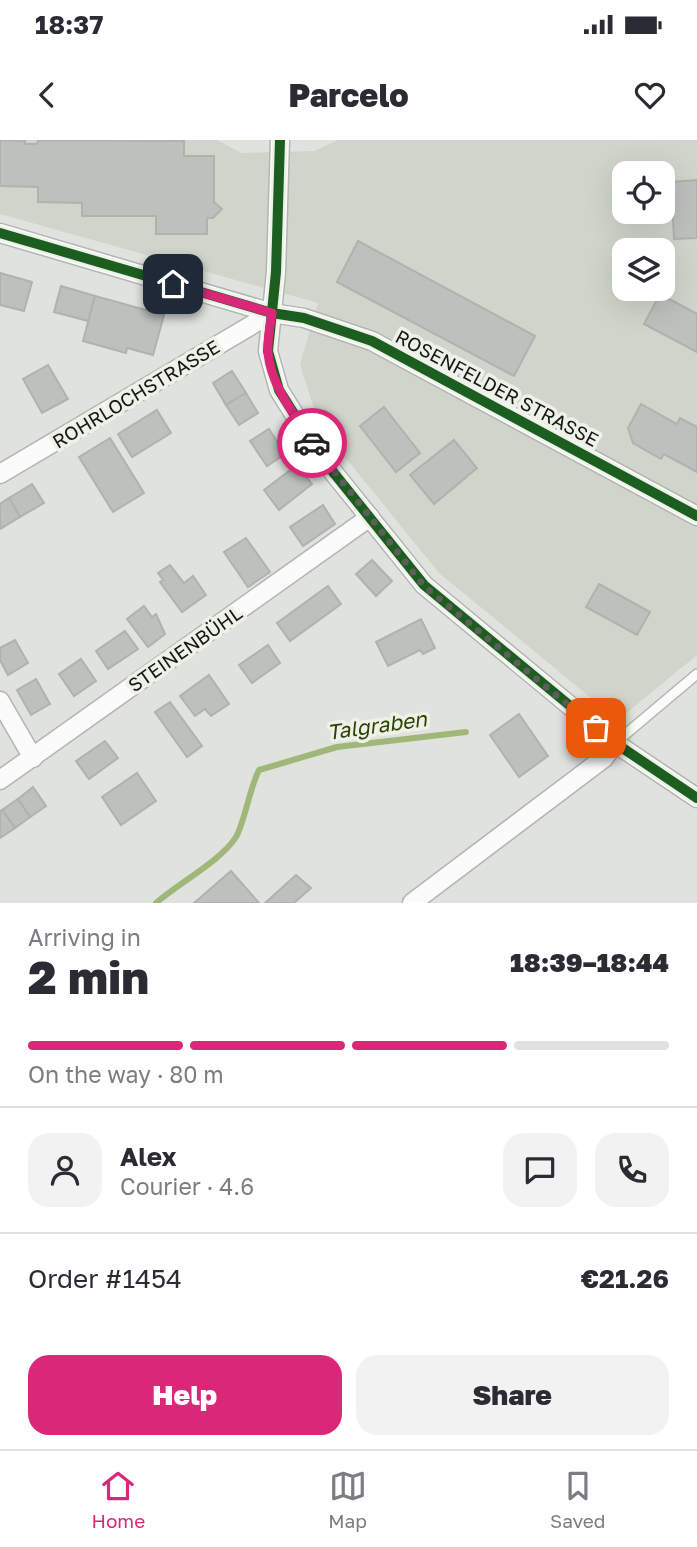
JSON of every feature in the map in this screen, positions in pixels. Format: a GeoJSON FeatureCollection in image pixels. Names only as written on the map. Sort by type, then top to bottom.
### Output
{"type":"FeatureCollection","features":[{"type":"Feature","properties":{"kind":"street"},"geometry":{"type":"LineString","coordinates":[[280,140],[276,272],[268,351],[279,390],[321,457],[424,586],[615,743],[697,798]]}},
{"type":"Feature","properties":{"kind":"street","name":"ROSENFELDER STRASSE"},"geometry":{"type":"LineString","coordinates":[[0,233],[272,313],[304,318],[372,341],[697,516]]}},
{"type":"Feature","properties":{"kind":"street","name":"ROHRLOCHSTRASSE"},"geometry":{"type":"LineString","coordinates":[[0,474],[272,313]]}},
{"type":"Feature","properties":{"kind":"street","name":"STEINENBÜHL"},"geometry":{"type":"LineString","coordinates":[[0,780],[370,517]]}},
{"type":"Feature","properties":{"kind":"street"},"geometry":{"type":"LineString","coordinates":[[0,701],[33,758]]}},
{"type":"Feature","properties":{"kind":"street"},"geometry":{"type":"LineString","coordinates":[[412,903],[604,758],[615,743]]}},
{"type":"Feature","properties":{"kind":"lane"},"geometry":{"type":"LineString","coordinates":[[615,743],[697,674]]}},
{"type":"Feature","properties":{"kind":"shaded area"},"geometry":{"type":"Polygon","coordinates":[[[0,140],[217,140],[242,153],[314,151],[338,140],[697,140],[697,655],[618,720],[439,573],[319,425],[300,364],[318,303],[0,214],[0,140]]]}},
{"type":"Feature","properties":{"kind":"building"},"geometry":{"type":"Polygon","coordinates":[[[0,140],[25,141],[25,144],[37,144],[38,140],[184,141],[184,156],[214,156],[214,202],[222,209],[213,218],[207,218],[207,234],[156,234],[156,216],[82,216],[82,203],[38,202],[38,187],[0,186],[0,140]]]}},
{"type":"Feature","properties":{"kind":"building"},"geometry":{"type":"Polygon","coordinates":[[[697,180],[697,238],[674,238],[675,182],[697,180]]]}},
{"type":"Feature","properties":{"kind":"building"},"geometry":{"type":"Polygon","coordinates":[[[358,241],[535,336],[514,376],[337,282],[358,241]]]}},
{"type":"Feature","properties":{"kind":"building"},"geometry":{"type":"Polygon","coordinates":[[[0,273],[32,282],[24,311],[0,305],[0,273]]]}},
{"type":"Feature","properties":{"kind":"building"},"geometry":{"type":"Polygon","coordinates":[[[61,286],[95,296],[88,321],[54,312],[61,286]]]}},
{"type":"Feature","properties":{"kind":"building"},"geometry":{"type":"Polygon","coordinates":[[[95,296],[164,315],[153,355],[127,348],[126,353],[83,341],[95,296]]]}},
{"type":"Feature","properties":{"kind":"building"},"geometry":{"type":"Polygon","coordinates":[[[656,301],[673,301],[697,314],[697,352],[644,324],[656,301]]]}},
{"type":"Feature","properties":{"kind":"building"},"geometry":{"type":"Polygon","coordinates":[[[48,365],[68,399],[42,413],[23,379],[48,365]]]}},
{"type":"Feature","properties":{"kind":"building"},"geometry":{"type":"Polygon","coordinates":[[[232,371],[246,393],[226,405],[213,383],[232,371]]]}},
{"type":"Feature","properties":{"kind":"building"},"geometry":{"type":"Polygon","coordinates":[[[246,393],[258,413],[239,425],[226,405],[246,393]]]}},
{"type":"Feature","properties":{"kind":"building"},"geometry":{"type":"Polygon","coordinates":[[[641,404],[677,424],[680,418],[697,427],[697,472],[664,454],[661,459],[633,443],[628,428],[641,404]]]}},
{"type":"Feature","properties":{"kind":"building"},"geometry":{"type":"Polygon","coordinates":[[[384,407],[420,453],[396,472],[360,426],[384,407]]]}},
{"type":"Feature","properties":{"kind":"building"},"geometry":{"type":"Polygon","coordinates":[[[157,410],[171,433],[132,457],[118,434],[157,410]]]}},
{"type":"Feature","properties":{"kind":"building"},"geometry":{"type":"Polygon","coordinates":[[[269,429],[285,454],[267,466],[250,441],[269,429]]]}},
{"type":"Feature","properties":{"kind":"building"},"geometry":{"type":"Polygon","coordinates":[[[110,438],[144,493],[113,512],[79,457],[110,438]]]}},
{"type":"Feature","properties":{"kind":"building"},"geometry":{"type":"Polygon","coordinates":[[[454,440],[477,468],[434,504],[410,475],[454,440]]]}},
{"type":"Feature","properties":{"kind":"building"},"geometry":{"type":"Polygon","coordinates":[[[297,465],[312,484],[279,510],[264,490],[297,465]]]}},
{"type":"Feature","properties":{"kind":"building"},"geometry":{"type":"Polygon","coordinates":[[[32,484],[44,503],[20,517],[9,498],[32,484]]]}},
{"type":"Feature","properties":{"kind":"building"},"geometry":{"type":"Polygon","coordinates":[[[9,498],[20,517],[0,529],[0,504],[9,498]]]}},
{"type":"Feature","properties":{"kind":"building"},"geometry":{"type":"Polygon","coordinates":[[[323,505],[335,524],[303,546],[290,527],[323,505]]]}},
{"type":"Feature","properties":{"kind":"building"},"geometry":{"type":"Polygon","coordinates":[[[246,538],[270,572],[248,587],[224,552],[246,538]]]}},
{"type":"Feature","properties":{"kind":"building"},"geometry":{"type":"Polygon","coordinates":[[[372,560],[392,581],[376,596],[356,574],[372,560]]]}},
{"type":"Feature","properties":{"kind":"building"},"geometry":{"type":"Polygon","coordinates":[[[170,565],[184,583],[193,576],[206,595],[182,612],[160,582],[163,580],[158,573],[170,565]]]}},
{"type":"Feature","properties":{"kind":"building"},"geometry":{"type":"Polygon","coordinates":[[[599,584],[650,612],[637,635],[586,607],[599,584]]]}},
{"type":"Feature","properties":{"kind":"building"},"geometry":{"type":"Polygon","coordinates":[[[328,586],[341,604],[290,641],[277,623],[328,586]]]}},
{"type":"Feature","properties":{"kind":"building"},"geometry":{"type":"Polygon","coordinates":[[[144,606],[152,617],[156,614],[165,634],[148,647],[127,619],[144,606]]]}},
{"type":"Feature","properties":{"kind":"building"},"geometry":{"type":"Polygon","coordinates":[[[421,619],[435,648],[423,654],[420,650],[388,666],[376,642],[421,619]]]}},
{"type":"Feature","properties":{"kind":"building"},"geometry":{"type":"Polygon","coordinates":[[[125,631],[138,649],[108,669],[96,651],[125,631]]]}},
{"type":"Feature","properties":{"kind":"building"},"geometry":{"type":"Polygon","coordinates":[[[15,640],[28,663],[8,675],[0,660],[0,648],[15,640]]]}},
{"type":"Feature","properties":{"kind":"building"},"geometry":{"type":"Polygon","coordinates":[[[268,645],[280,663],[252,683],[239,665],[268,645]]]}},
{"type":"Feature","properties":{"kind":"building"},"geometry":{"type":"Polygon","coordinates":[[[81,659],[96,681],[74,696],[59,674],[81,659]]]}},
{"type":"Feature","properties":{"kind":"building"},"geometry":{"type":"Polygon","coordinates":[[[209,675],[229,704],[211,716],[205,709],[195,716],[180,696],[209,675]]]}},
{"type":"Feature","properties":{"kind":"building"},"geometry":{"type":"Polygon","coordinates":[[[36,679],[50,704],[31,715],[17,690],[36,679]]]}},
{"type":"Feature","properties":{"kind":"building"},"geometry":{"type":"Polygon","coordinates":[[[170,702],[202,746],[187,757],[155,712],[170,702]]]}},
{"type":"Feature","properties":{"kind":"building"},"geometry":{"type":"Polygon","coordinates":[[[519,714],[548,756],[519,777],[490,735],[519,714]]]}},
{"type":"Feature","properties":{"kind":"building"},"geometry":{"type":"Polygon","coordinates":[[[105,741],[118,758],[89,779],[76,761],[105,741]]]}},
{"type":"Feature","properties":{"kind":"building"},"geometry":{"type":"Polygon","coordinates":[[[137,773],[156,801],[121,825],[102,797],[137,773]]]}},
{"type":"Feature","properties":{"kind":"building"},"geometry":{"type":"Polygon","coordinates":[[[33,787],[46,806],[30,817],[18,799],[33,787]]]}},
{"type":"Feature","properties":{"kind":"building"},"geometry":{"type":"Polygon","coordinates":[[[18,799],[30,817],[15,828],[2,810],[18,799]]]}},
{"type":"Feature","properties":{"kind":"building"},"geometry":{"type":"Polygon","coordinates":[[[2,810],[15,828],[0,838],[0,811],[2,810]]]}},
{"type":"Feature","properties":{"kind":"building"},"geometry":{"type":"Polygon","coordinates":[[[231,871],[259,903],[194,903],[231,871]]]}},
{"type":"Feature","properties":{"kind":"building"},"geometry":{"type":"Polygon","coordinates":[[[296,875],[311,888],[294,903],[265,903],[296,875]]]}},
{"type":"Feature","properties":{"kind":"waterway","name":"Talgraben"},"geometry":{"type":"LineString","coordinates":[[156,903],[220,855],[236,837],[259,770],[337,747],[466,732]]}},
{"type":"Feature","properties":{"kind":"cycle path"},"geometry":{"type":"LineString","coordinates":[[280,140],[276,272],[268,351],[279,390],[321,457],[424,585],[615,743],[697,798]]}},
{"type":"Feature","properties":{"kind":"cycle path"},"geometry":{"type":"LineString","coordinates":[[0,233],[272,313],[304,318],[372,341],[697,516]]}},
{"type":"Feature","properties":{"kind":"way so far"},"geometry":{"type":"LineString","coordinates":[[312,443],[424,586],[596,728]]}},
{"type":"Feature","properties":{"kind":"route"},"geometry":{"type":"LineString","coordinates":[[173,284],[272,313],[268,351],[272,370],[279,390],[312,443]]}}]}
